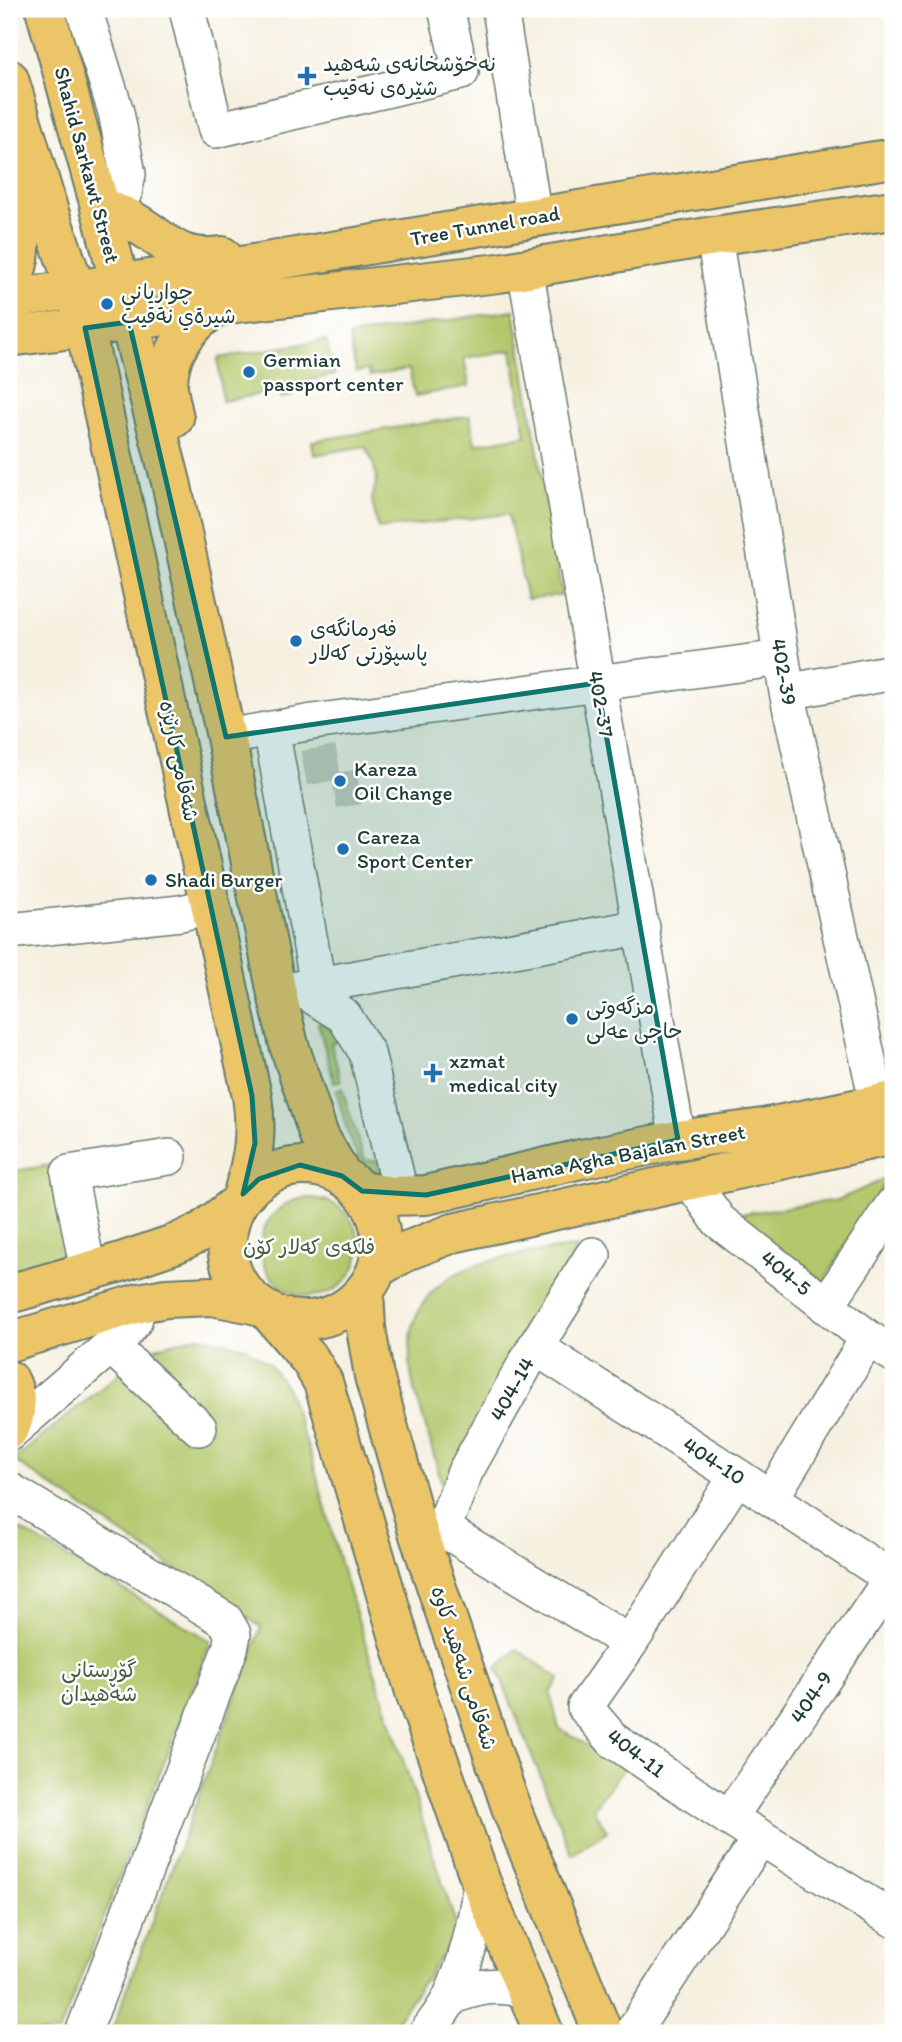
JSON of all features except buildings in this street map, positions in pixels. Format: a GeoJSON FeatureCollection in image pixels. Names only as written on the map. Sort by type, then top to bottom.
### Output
{"type":"FeatureCollection","features":[{"type":"Feature","properties":{"kind":"main road","name":"Shahid Sarkawt Street"},"geometry":{"type":"LineString","coordinates":[[45,9],[129,322]]}},
{"type":"Feature","properties":{"kind":"main road","name":"Shahid Sarkawt Street"},"geometry":{"type":"LineString","coordinates":[[9,79],[49,212],[76,290],[85,328]]}},
{"type":"Feature","properties":{"kind":"main road","name":"Tree Tunnel road"},"geometry":{"type":"LineString","coordinates":[[9,299],[277,260],[893,158]]}},
{"type":"Feature","properties":{"kind":"main road"},"geometry":{"type":"LineString","coordinates":[[9,186],[21,256],[17,272],[9,286]]}},
{"type":"Feature","properties":{"kind":"main road"},"geometry":{"type":"LineString","coordinates":[[100,208],[132,220],[168,247],[186,255],[209,257],[256,251],[269,254],[277,260]]}},
{"type":"Feature","properties":{"kind":"main road","name":"Tree Tunnel road"},"geometry":{"type":"LineString","coordinates":[[9,337],[129,322],[217,306],[525,268],[714,236],[893,210]]}},
{"type":"Feature","properties":{"kind":"main road"},"geometry":{"type":"LineString","coordinates":[[171,482],[176,430],[168,386],[173,358],[181,340],[198,320],[217,306]]}},
{"type":"Feature","properties":{"kind":"main road"},"geometry":{"type":"LineString","coordinates":[[9,1342],[139,1303],[166,1298],[225,1298],[263,1308],[285,1318],[320,1318],[344,1308],[371,1280],[381,1248],[380,1228],[373,1209],[319,1136],[289,1045],[298,989],[226,737],[171,482],[129,322]]}},
{"type":"Feature","properties":{"kind":"main road","name":"شەقامی کارێزە"},"geometry":{"type":"LineString","coordinates":[[85,328],[256,1121],[253,1158],[239,1199]]}},
{"type":"Feature","properties":{"kind":"main road"},"geometry":{"type":"LineString","coordinates":[[9,353],[55,346],[66,350],[77,358],[102,405]]}},
{"type":"Feature","properties":{"kind":"main road","name":"Hama Agha Bajalan Street"},"geometry":{"type":"LineString","coordinates":[[371,1280],[409,1250],[453,1233],[690,1180],[766,1145],[888,1114]]}},
{"type":"Feature","properties":{"kind":"main road","name":"Hama Agha Bajalan Street"},"geometry":{"type":"LineString","coordinates":[[352,1184],[401,1196],[445,1191],[581,1159],[678,1140],[766,1145]]}},
{"type":"Feature","properties":{"kind":"main road"},"geometry":{"type":"LineString","coordinates":[[9,1294],[121,1262],[203,1231],[259,1179],[279,1169],[300,1165],[322,1168],[352,1184]]}},
{"type":"Feature","properties":{"kind":"main road"},"geometry":{"type":"LineString","coordinates":[[239,1199],[228,1225],[226,1248],[231,1270],[242,1290],[263,1308],[310,1360],[328,1395],[416,1695],[481,1882],[544,2033]]}},
{"type":"Feature","properties":{"kind":"main road","name":"شەقامی شەهید کاوە"},"geometry":{"type":"LineString","coordinates":[[371,1280],[366,1328],[374,1376],[431,1532],[513,1813],[598,2022]]}},
{"type":"Feature","properties":{"kind":"main road"},"geometry":{"type":"LineString","coordinates":[[9,1431],[16,1404],[10,1385]]}},
{"type":"Feature","properties":{"kind":"street"},"geometry":{"type":"LineString","coordinates":[[84,9],[116,112],[128,174],[124,193],[109,205],[100,208]]}},
{"type":"Feature","properties":{"kind":"street"},"geometry":{"type":"LineString","coordinates":[[187,9],[216,130],[461,72],[446,9]]}},
{"type":"Feature","properties":{"kind":"street"},"geometry":{"type":"LineString","coordinates":[[506,10],[534,217]]}},
{"type":"Feature","properties":{"kind":"street","name":"402-39"},"geometry":{"type":"LineString","coordinates":[[714,236],[787,692],[888,1114]]}},
{"type":"Feature","properties":{"kind":"street","name":"402-37"},"geometry":{"type":"LineString","coordinates":[[525,268],[678,1140]]}},
{"type":"Feature","properties":{"kind":"street"},"geometry":{"type":"LineString","coordinates":[[226,737],[271,729],[316,735],[597,683],[781,658]]}},
{"type":"Feature","properties":{"kind":"street"},"geometry":{"type":"LineString","coordinates":[[787,692],[893,673]]}},
{"type":"Feature","properties":{"kind":"street"},"geometry":{"type":"LineString","coordinates":[[271,729],[298,989]]}},
{"type":"Feature","properties":{"kind":"street"},"geometry":{"type":"LineString","coordinates":[[9,931],[181,913],[210,906]]}},
{"type":"Feature","properties":{"kind":"street"},"geometry":{"type":"LineString","coordinates":[[298,989],[642,927]]}},
{"type":"Feature","properties":{"kind":"street"},"geometry":{"type":"LineString","coordinates":[[298,989],[344,1017],[367,1053],[401,1196]]}},
{"type":"Feature","properties":{"kind":"street"},"geometry":{"type":"LineString","coordinates":[[88,1271],[69,1173],[169,1157]]}},
{"type":"Feature","properties":{"kind":"street","name":"404-5"},"geometry":{"type":"LineString","coordinates":[[690,1180],[719,1221],[881,1346]]}},
{"type":"Feature","properties":{"kind":"street"},"geometry":{"type":"LineString","coordinates":[[826,1306],[893,1205]]}},
{"type":"Feature","properties":{"kind":"street","name":"404-14"},"geometry":{"type":"LineString","coordinates":[[431,1532],[535,1347],[593,1255]]}},
{"type":"Feature","properties":{"kind":"street"},"geometry":{"type":"LineString","coordinates":[[9,1431],[111,1346],[134,1321],[139,1303]]}},
{"type":"Feature","properties":{"kind":"street"},"geometry":{"type":"LineString","coordinates":[[111,1346],[199,1428]]}},
{"type":"Feature","properties":{"kind":"street"},"geometry":{"type":"LineString","coordinates":[[771,1498],[881,1346]]}},
{"type":"Feature","properties":{"kind":"street","name":"404-10"},"geometry":{"type":"LineString","coordinates":[[535,1347],[892,1577]]}},
{"type":"Feature","properties":{"kind":"street"},"geometry":{"type":"LineString","coordinates":[[431,1532],[630,1643],[737,1476]]}},
{"type":"Feature","properties":{"kind":"street"},"geometry":{"type":"LineString","coordinates":[[9,1490],[225,1620],[233,1634],[230,1649],[83,2033]]}},
{"type":"Feature","properties":{"kind":"street","name":"404-9"},"geometry":{"type":"LineString","coordinates":[[729,1818],[892,1577]]}},
{"type":"Feature","properties":{"kind":"street","name":"404-11"},"geometry":{"type":"LineString","coordinates":[[630,1643],[585,1707],[613,1740],[760,1838],[893,1919]]}},
{"type":"Feature","properties":{"kind":"street"},"geometry":{"type":"LineString","coordinates":[[598,2022],[630,2033],[760,1838]]}},
{"type":"Feature","properties":{"kind":"street"},"geometry":{"type":"LineString","coordinates":[[427,2033],[450,1998],[467,1953],[481,1882]]}},
{"type":"Feature","properties":{"kind":"street"},"geometry":{"type":"LineString","coordinates":[[450,1998],[480,1987],[497,1985],[525,1990]]}},
{"type":"Feature","properties":{"kind":"highlighted area"},"geometry":{"type":"Polygon","coordinates":[[[129,322],[226,737],[597,683],[678,1140],[426,1195],[362,1191],[342,1176],[300,1165],[259,1179],[243,1194],[255,1143],[252,1096],[85,328],[129,322]]]}},
{"type":"Feature","properties":{"kind":"green space"},"geometry":{"type":"Polygon","coordinates":[[[514,310],[562,595],[527,599],[508,514],[378,529],[372,500],[377,479],[365,446],[314,455],[312,441],[470,416],[475,444],[526,436],[512,350],[464,358],[469,386],[415,396],[409,369],[370,376],[369,370],[356,372],[349,336],[514,310]]]}},
{"type":"Feature","properties":{"kind":"green space"},"geometry":{"type":"Polygon","coordinates":[[[326,340],[335,375],[289,384],[292,396],[281,398],[279,391],[222,401],[218,358],[326,340]]]}},
{"type":"Feature","properties":{"kind":"green space"},"geometry":{"type":"Polygon","coordinates":[[[324,1021],[340,1040],[331,1044],[341,1081],[334,1082],[318,1023],[324,1021]]]}},
{"type":"Feature","properties":{"kind":"green space"},"geometry":{"type":"Polygon","coordinates":[[[342,1088],[362,1153],[365,1159],[377,1160],[382,1175],[371,1170],[355,1151],[336,1090],[342,1088]]]}},
{"type":"Feature","properties":{"kind":"green space"},"geometry":{"type":"Polygon","coordinates":[[[52,1165],[67,1254],[9,1272],[9,1172],[52,1165]]]}},
{"type":"Feature","properties":{"kind":"green space"},"geometry":{"type":"Polygon","coordinates":[[[889,1177],[818,1291],[711,1218],[838,1200],[889,1177]]]}},
{"type":"Feature","properties":{"kind":"green space","name":"فلکەی کەلار کۆن"},"geometry":{"type":"Polygon","coordinates":[[[310,1198],[329,1201],[345,1212],[356,1228],[359,1247],[356,1266],[345,1282],[329,1293],[310,1296],[291,1293],[275,1282],[264,1266],[261,1247],[264,1228],[275,1212],[291,1201],[310,1198]]]}},
{"type":"Feature","properties":{"kind":"green space"},"geometry":{"type":"Polygon","coordinates":[[[577,1247],[443,1487],[411,1373],[411,1337],[420,1309],[436,1288],[459,1272],[515,1255],[577,1247]]]}},
{"type":"Feature","properties":{"kind":"green space"},"geometry":{"type":"Polygon","coordinates":[[[197,1336],[245,1347],[269,1364],[287,1388],[314,1465],[342,1570],[458,1931],[388,2033],[111,2033],[261,1627],[13,1460],[116,1376],[138,1353],[197,1336]]]}},
{"type":"Feature","properties":{"kind":"green space","name":"گۆڕستانی شەهیدان"},"geometry":{"type":"Polygon","coordinates":[[[9,1523],[211,1641],[59,2033],[9,2033],[9,1523]]]}},
{"type":"Feature","properties":{"kind":"green space"},"geometry":{"type":"Polygon","coordinates":[[[517,1649],[560,1679],[550,1693],[559,1728],[624,1768],[593,1809],[607,1831],[572,1855],[497,1668],[517,1649]]]}},
{"type":"Feature","properties":{"kind":"tunnel"},"geometry":{"type":"LineString","coordinates":[[318,748],[326,792],[359,787]]}},
{"type":"Feature","properties":{"kind":"place","name":"نەخۆشخانەی شەهید شێرەی نەقیب"},"geometry":{"type":"Point","coordinates":[307,76]}},
{"type":"Feature","properties":{"kind":"place","name":"چوارياني شيرةي نةقيب"},"geometry":{"type":"Point","coordinates":[107,304]}},
{"type":"Feature","properties":{"kind":"place","name":"Germian passport center"},"geometry":{"type":"Point","coordinates":[249,372]}},
{"type":"Feature","properties":{"kind":"place","name":"فەرمانگەی پاسپۆرتی کەلار"},"geometry":{"type":"Point","coordinates":[296,641]}},
{"type":"Feature","properties":{"kind":"place","name":"Kareza Oil Change"},"geometry":{"type":"Point","coordinates":[340,781]}},
{"type":"Feature","properties":{"kind":"place","name":"Careza Sport Center"},"geometry":{"type":"Point","coordinates":[343,849]}},
{"type":"Feature","properties":{"kind":"place","name":"Shadi Burger"},"geometry":{"type":"Point","coordinates":[151,880]}},
{"type":"Feature","properties":{"kind":"place","name":"مزگەوتی حاجی عەلی"},"geometry":{"type":"Point","coordinates":[572,1019]}},
{"type":"Feature","properties":{"kind":"place","name":"xzmat medical city"},"geometry":{"type":"Point","coordinates":[433,1073]}}]}
